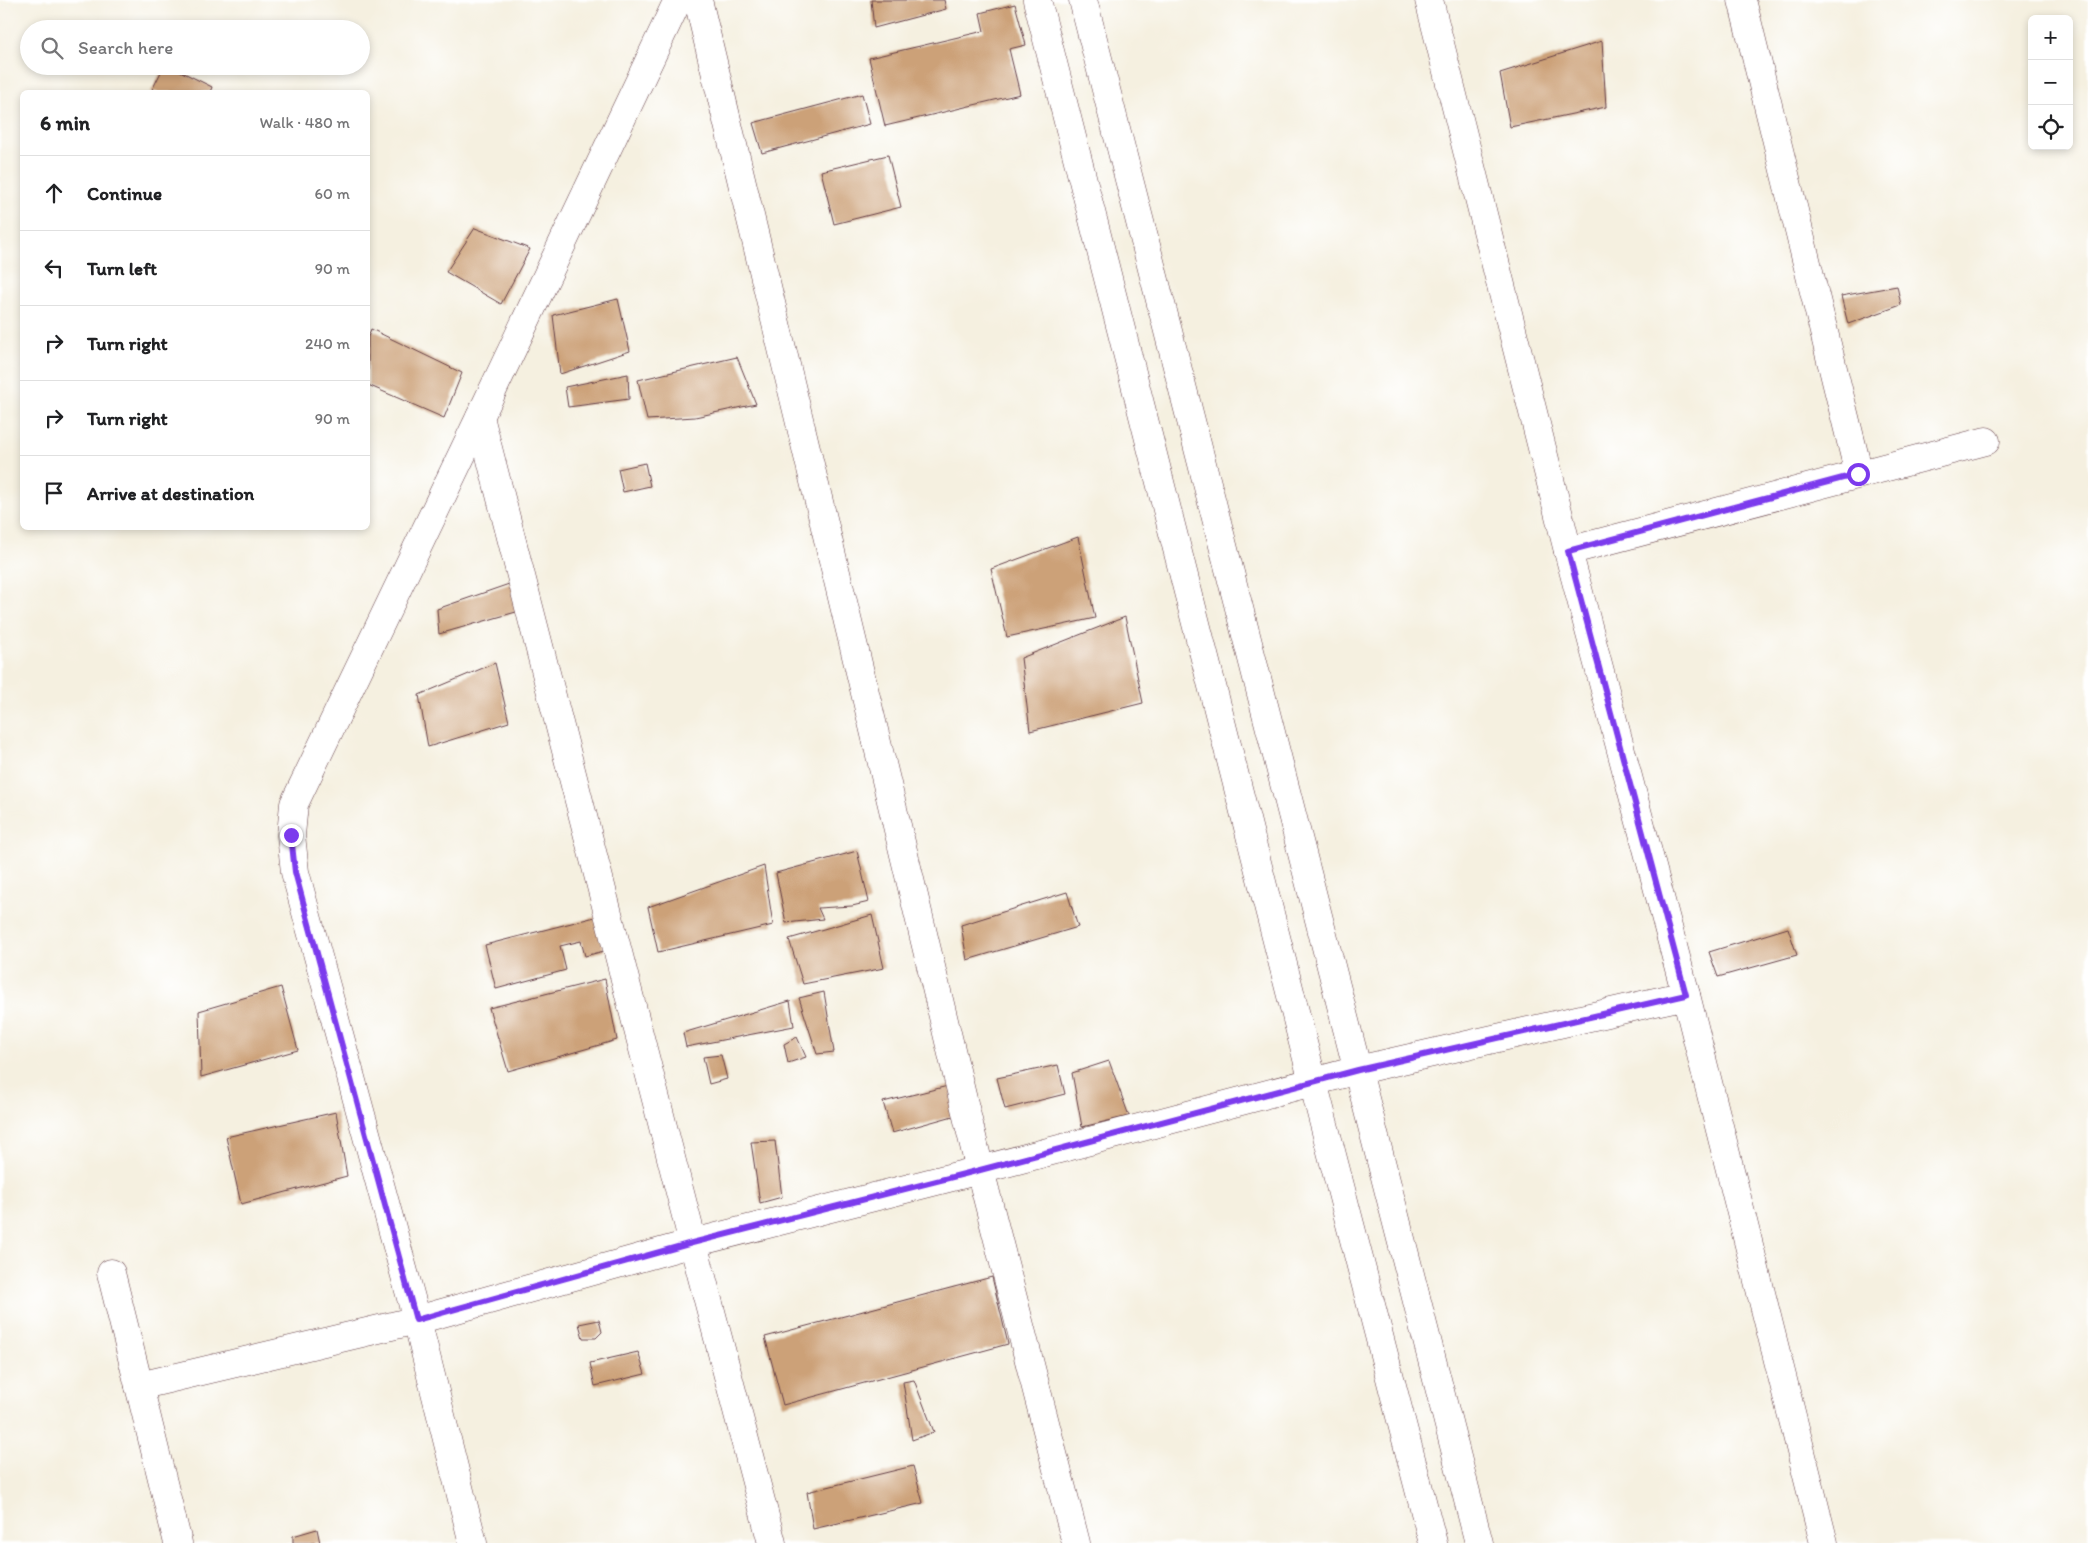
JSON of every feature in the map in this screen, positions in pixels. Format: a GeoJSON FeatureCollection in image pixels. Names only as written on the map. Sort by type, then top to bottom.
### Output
{"type":"FeatureCollection","features":[{"type":"Feature","properties":{"kind":"street"},"geometry":{"type":"LineString","coordinates":[[473,1543],[416,1320],[295,872],[291,835],[294,804],[678,0]]}},
{"type":"Feature","properties":{"kind":"street"},"geometry":{"type":"LineString","coordinates":[[698,0],[980,1170],[1076,1543]]}},
{"type":"Feature","properties":{"kind":"street"},"geometry":{"type":"LineString","coordinates":[[1037,0],[1313,1082],[1433,1543]]}},
{"type":"Feature","properties":{"kind":"street"},"geometry":{"type":"LineString","coordinates":[[1083,0],[1479,1543]]}},
{"type":"Feature","properties":{"kind":"street"},"geometry":{"type":"LineString","coordinates":[[1430,0],[1568,551],[1686,995],[1824,1543]]}},
{"type":"Feature","properties":{"kind":"street"},"geometry":{"type":"LineString","coordinates":[[1742,0],[1858,474]]}},
{"type":"Feature","properties":{"kind":"street"},"geometry":{"type":"LineString","coordinates":[[480,417],[692,1243],[772,1543]]}},
{"type":"Feature","properties":{"kind":"street"},"geometry":{"type":"LineString","coordinates":[[1568,551],[1986,442]]}},
{"type":"Feature","properties":{"kind":"street"},"geometry":{"type":"LineString","coordinates":[[139,1386],[416,1320],[692,1243],[980,1170],[1358,1070],[1686,995]]}},
{"type":"Feature","properties":{"kind":"street"},"geometry":{"type":"LineString","coordinates":[[111,1273],[178,1543]]}},
{"type":"Feature","properties":{"kind":"building"},"geometry":{"type":"Polygon","coordinates":[[[871,0],[944,0],[946,9],[874,28],[871,0]]]}},
{"type":"Feature","properties":{"kind":"building"},"geometry":{"type":"Polygon","coordinates":[[[1015,4],[1026,45],[1009,49],[1020,94],[885,126],[869,58],[984,31],[980,13],[1015,4]]]}},
{"type":"Feature","properties":{"kind":"building"},"geometry":{"type":"Polygon","coordinates":[[[1602,41],[1606,107],[1510,127],[1500,73],[1602,41]]]}},
{"type":"Feature","properties":{"kind":"building"},"geometry":{"type":"Polygon","coordinates":[[[160,75],[188,75],[212,87],[211,90],[152,90],[160,75]]]}},
{"type":"Feature","properties":{"kind":"building"},"geometry":{"type":"Polygon","coordinates":[[[862,94],[870,124],[762,153],[753,123],[862,94]]]}},
{"type":"Feature","properties":{"kind":"building"},"geometry":{"type":"Polygon","coordinates":[[[888,155],[901,207],[834,224],[821,171],[888,155]]]}},
{"type":"Feature","properties":{"kind":"building"},"geometry":{"type":"Polygon","coordinates":[[[475,228],[530,249],[501,304],[446,272],[475,228]]]}},
{"type":"Feature","properties":{"kind":"building"},"geometry":{"type":"Polygon","coordinates":[[[1897,286],[1901,305],[1848,324],[1841,296],[1897,286]]]}},
{"type":"Feature","properties":{"kind":"building"},"geometry":{"type":"Polygon","coordinates":[[[618,299],[630,351],[560,374],[553,315],[618,299]]]}},
{"type":"Feature","properties":{"kind":"building"},"geometry":{"type":"Polygon","coordinates":[[[371,329],[462,373],[444,418],[370,386],[371,329]]]}},
{"type":"Feature","properties":{"kind":"building"},"geometry":{"type":"Polygon","coordinates":[[[737,357],[756,404],[695,417],[647,420],[638,380],[737,357]]]}},
{"type":"Feature","properties":{"kind":"building"},"geometry":{"type":"Polygon","coordinates":[[[628,374],[629,399],[568,407],[565,387],[628,374]]]}},
{"type":"Feature","properties":{"kind":"building"},"geometry":{"type":"Polygon","coordinates":[[[645,463],[650,486],[623,492],[618,469],[645,463]]]}},
{"type":"Feature","properties":{"kind":"building"},"geometry":{"type":"Polygon","coordinates":[[[1078,537],[1095,618],[1007,637],[991,569],[1078,537]]]}},
{"type":"Feature","properties":{"kind":"building"},"geometry":{"type":"Polygon","coordinates":[[[512,583],[516,612],[439,634],[437,609],[512,583]]]}},
{"type":"Feature","properties":{"kind":"building"},"geometry":{"type":"Polygon","coordinates":[[[1125,617],[1143,703],[1030,731],[1021,658],[1125,617]]]}},
{"type":"Feature","properties":{"kind":"building"},"geometry":{"type":"Polygon","coordinates":[[[495,663],[509,722],[428,747],[419,695],[495,663]]]}},
{"type":"Feature","properties":{"kind":"building"},"geometry":{"type":"Polygon","coordinates":[[[857,851],[869,902],[852,906],[818,908],[823,919],[786,923],[776,873],[857,851]]]}},
{"type":"Feature","properties":{"kind":"building"},"geometry":{"type":"Polygon","coordinates":[[[764,866],[773,925],[658,952],[648,907],[764,866]]]}},
{"type":"Feature","properties":{"kind":"building"},"geometry":{"type":"Polygon","coordinates":[[[1067,892],[1078,927],[967,960],[961,925],[1067,892]]]}},
{"type":"Feature","properties":{"kind":"building"},"geometry":{"type":"Polygon","coordinates":[[[872,915],[884,968],[803,984],[789,939],[872,915]]]}},
{"type":"Feature","properties":{"kind":"building"},"geometry":{"type":"Polygon","coordinates":[[[595,917],[604,951],[585,956],[581,941],[560,946],[566,970],[496,989],[485,945],[595,917]]]}},
{"type":"Feature","properties":{"kind":"building"},"geometry":{"type":"Polygon","coordinates":[[[1788,928],[1797,955],[1718,977],[1709,952],[1788,928]]]}},
{"type":"Feature","properties":{"kind":"building"},"geometry":{"type":"Polygon","coordinates":[[[605,979],[617,1040],[508,1071],[489,1008],[605,979]]]}},
{"type":"Feature","properties":{"kind":"building"},"geometry":{"type":"Polygon","coordinates":[[[281,987],[298,1050],[201,1077],[199,1011],[281,987]]]}},
{"type":"Feature","properties":{"kind":"building"},"geometry":{"type":"Polygon","coordinates":[[[824,992],[834,1052],[817,1054],[799,998],[824,992]]]}},
{"type":"Feature","properties":{"kind":"building"},"geometry":{"type":"Polygon","coordinates":[[[790,1001],[794,1026],[686,1047],[683,1033],[790,1001]]]}},
{"type":"Feature","properties":{"kind":"building"},"geometry":{"type":"Polygon","coordinates":[[[797,1037],[806,1057],[788,1063],[784,1044],[797,1037]]]}},
{"type":"Feature","properties":{"kind":"building"},"geometry":{"type":"Polygon","coordinates":[[[721,1055],[727,1079],[709,1084],[703,1057],[721,1055]]]}},
{"type":"Feature","properties":{"kind":"building"},"geometry":{"type":"Polygon","coordinates":[[[1109,1061],[1129,1116],[1082,1127],[1072,1073],[1109,1061]]]}},
{"type":"Feature","properties":{"kind":"building"},"geometry":{"type":"Polygon","coordinates":[[[1058,1065],[1065,1094],[1005,1109],[997,1078],[1058,1065]]]}},
{"type":"Feature","properties":{"kind":"building"},"geometry":{"type":"Polygon","coordinates":[[[952,1085],[953,1116],[892,1133],[883,1102],[952,1085]]]}},
{"type":"Feature","properties":{"kind":"building"},"geometry":{"type":"Polygon","coordinates":[[[336,1112],[347,1176],[241,1204],[226,1137],[336,1112]]]}},
{"type":"Feature","properties":{"kind":"building"},"geometry":{"type":"Polygon","coordinates":[[[775,1141],[782,1197],[760,1203],[751,1142],[775,1141]]]}},
{"type":"Feature","properties":{"kind":"building"},"geometry":{"type":"Polygon","coordinates":[[[992,1277],[1008,1344],[783,1405],[765,1337],[992,1277]]]}},
{"type":"Feature","properties":{"kind":"building"},"geometry":{"type":"Polygon","coordinates":[[[599,1320],[602,1332],[596,1338],[583,1338],[579,1324],[599,1320]]]}},
{"type":"Feature","properties":{"kind":"building"},"geometry":{"type":"Polygon","coordinates":[[[638,1352],[645,1374],[595,1386],[590,1363],[638,1352]]]}},
{"type":"Feature","properties":{"kind":"building"},"geometry":{"type":"Polygon","coordinates":[[[914,1380],[934,1432],[912,1440],[903,1382],[914,1380]]]}},
{"type":"Feature","properties":{"kind":"building"},"geometry":{"type":"Polygon","coordinates":[[[913,1466],[923,1503],[813,1529],[807,1492],[913,1466]]]}},
{"type":"Feature","properties":{"kind":"building"},"geometry":{"type":"Polygon","coordinates":[[[317,1529],[320,1543],[293,1543],[293,1536],[317,1529]]]}},
{"type":"Feature","properties":{"kind":"route"},"geometry":{"type":"LineString","coordinates":[[291,835],[295,872],[416,1320],[692,1243],[980,1170],[1358,1070],[1686,995],[1568,551],[1858,474]]}}]}
